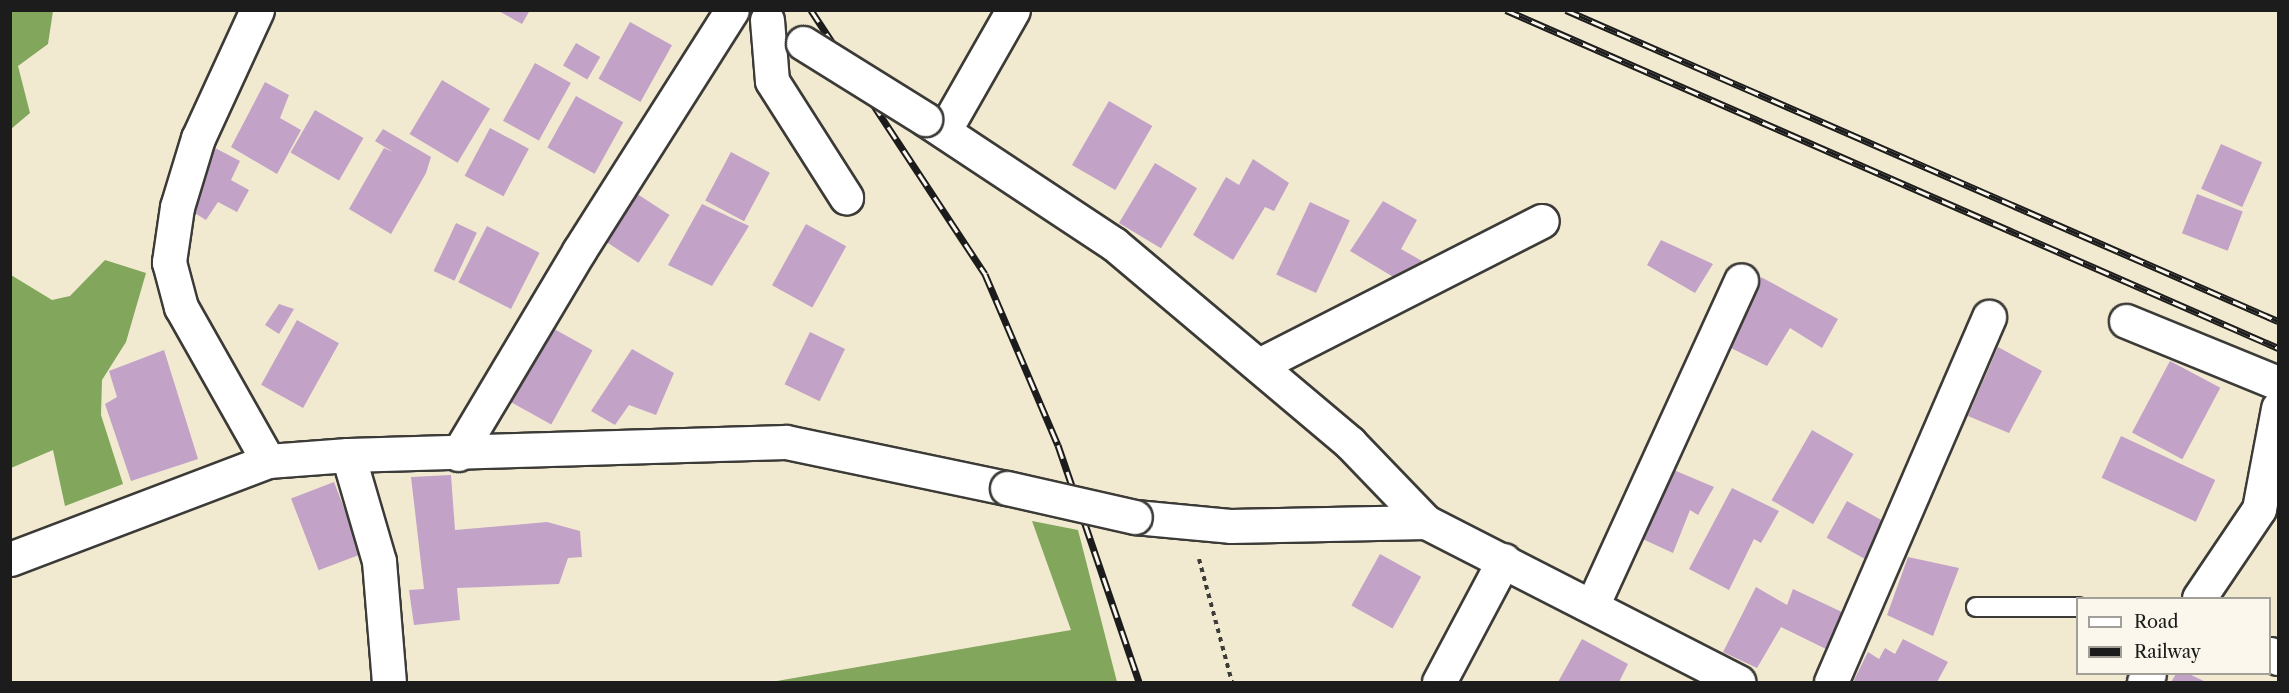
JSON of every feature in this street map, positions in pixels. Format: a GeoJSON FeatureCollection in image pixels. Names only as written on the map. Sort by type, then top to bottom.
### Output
{"type":"FeatureCollection","features":[{"type":"Feature","properties":{"kind":"street"},"geometry":{"type":"LineString","coordinates":[[257,10],[198,138],[177,207],[169,261],[181,307],[268,461]]}},
{"type":"Feature","properties":{"kind":"street"},"geometry":{"type":"LineString","coordinates":[[458,454],[579,251],[732,10]]}},
{"type":"Feature","properties":{"kind":"street"},"geometry":{"type":"LineString","coordinates":[[935,125],[1013,10]]}},
{"type":"Feature","properties":{"kind":"street"},"geometry":{"type":"LineString","coordinates":[[759,15],[935,125],[1114,244],[1261,364],[1350,442],[1426,522],[1592,606],[1694,672],[1738,682]]}},
{"type":"Feature","properties":{"kind":"street"},"geometry":{"type":"LineString","coordinates":[[759,15],[772,81],[846,197]]}},
{"type":"Feature","properties":{"kind":"street"},"geometry":{"type":"LineString","coordinates":[[1261,364],[1542,221]]}},
{"type":"Feature","properties":{"kind":"street"},"geometry":{"type":"LineString","coordinates":[[1592,606],[1741,280]]}},
{"type":"Feature","properties":{"kind":"street"},"geometry":{"type":"LineString","coordinates":[[1832,682],[1989,317]]}},
{"type":"Feature","properties":{"kind":"street"},"geometry":{"type":"LineString","coordinates":[[2126,321],[2278,383]]}},
{"type":"Feature","properties":{"kind":"street"},"geometry":{"type":"LineString","coordinates":[[2200,597],[2259,509],[2278,408]]}},
{"type":"Feature","properties":{"kind":"street"},"geometry":{"type":"LineString","coordinates":[[10,559],[268,461],[348,454],[458,454],[786,442],[1135,517],[1230,526],[1426,522]]}},
{"type":"Feature","properties":{"kind":"street"},"geometry":{"type":"LineString","coordinates":[[348,454],[379,561],[389,682]]}},
{"type":"Feature","properties":{"kind":"street"},"geometry":{"type":"LineString","coordinates":[[1439,682],[1504,560]]}},
{"type":"Feature","properties":{"kind":"lane"},"geometry":{"type":"LineString","coordinates":[[1976,607],[2076,607]]}},
{"type":"Feature","properties":{"kind":"path"},"geometry":{"type":"LineString","coordinates":[[1187,522],[1232,682]]}},
{"type":"Feature","properties":{"kind":"green space"},"geometry":{"type":"Polygon","coordinates":[[[11,10],[53,11],[48,44],[18,66],[30,113],[11,129],[11,10]]]}},
{"type":"Feature","properties":{"kind":"green space"},"geometry":{"type":"Polygon","coordinates":[[[105,260],[146,273],[126,342],[102,380],[101,415],[123,484],[65,506],[53,450],[11,468],[11,275],[52,300],[70,296],[105,260]]]}},
{"type":"Feature","properties":{"kind":"green space"},"geometry":{"type":"Polygon","coordinates":[[[1032,521],[1078,530],[1117,682],[771,682],[1071,630],[1032,521]]]}},
{"type":"Feature","properties":{"kind":"building"},"geometry":{"type":"Polygon","coordinates":[[[497,10],[530,10],[522,24],[497,10]]]}},
{"type":"Feature","properties":{"kind":"building"},"geometry":{"type":"Polygon","coordinates":[[[630,22],[672,45],[640,102],[598,79],[630,22]]]}},
{"type":"Feature","properties":{"kind":"building"},"geometry":{"type":"Polygon","coordinates":[[[576,43],[600,57],[587,80],[563,66],[576,43]]]}},
{"type":"Feature","properties":{"kind":"building"},"geometry":{"type":"Polygon","coordinates":[[[535,63],[571,83],[539,141],[503,121],[535,63]]]}},
{"type":"Feature","properties":{"kind":"building"},"geometry":{"type":"Polygon","coordinates":[[[442,80],[490,109],[458,163],[410,134],[442,80]]]}},
{"type":"Feature","properties":{"kind":"building"},"geometry":{"type":"Polygon","coordinates":[[[265,82],[289,95],[280,118],[301,130],[277,174],[231,147],[265,82]]]}},
{"type":"Feature","properties":{"kind":"building"},"geometry":{"type":"Polygon","coordinates":[[[576,96],[623,122],[595,174],[547,148],[576,96]]]}},
{"type":"Feature","properties":{"kind":"building"},"geometry":{"type":"Polygon","coordinates":[[[1109,101],[1152,126],[1115,190],[1072,165],[1109,101]]]}},
{"type":"Feature","properties":{"kind":"building"},"geometry":{"type":"Polygon","coordinates":[[[315,110],[363,138],[339,180],[290,152],[315,110]]]}},
{"type":"Feature","properties":{"kind":"building"},"geometry":{"type":"Polygon","coordinates":[[[490,128],[529,149],[503,196],[465,176],[490,128]]]}},
{"type":"Feature","properties":{"kind":"building"},"geometry":{"type":"Polygon","coordinates":[[[383,129],[431,157],[426,173],[391,234],[349,209],[384,148],[393,152],[375,141],[383,129]]]}},
{"type":"Feature","properties":{"kind":"building"},"geometry":{"type":"Polygon","coordinates":[[[2221,144],[2262,162],[2242,207],[2201,189],[2221,144]]]}},
{"type":"Feature","properties":{"kind":"building"},"geometry":{"type":"Polygon","coordinates":[[[215,148],[240,161],[231,180],[249,190],[237,212],[218,202],[206,220],[182,205],[215,148]]]}},
{"type":"Feature","properties":{"kind":"building"},"geometry":{"type":"Polygon","coordinates":[[[731,152],[770,173],[744,221],[705,201],[731,152]]]}},
{"type":"Feature","properties":{"kind":"building"},"geometry":{"type":"Polygon","coordinates":[[[1253,159],[1289,183],[1274,211],[1265,207],[1233,260],[1193,235],[1226,177],[1239,185],[1253,159]]]}},
{"type":"Feature","properties":{"kind":"building"},"geometry":{"type":"Polygon","coordinates":[[[1155,163],[1197,188],[1161,248],[1119,223],[1155,163]]]}},
{"type":"Feature","properties":{"kind":"building"},"geometry":{"type":"Polygon","coordinates":[[[631,190],[670,215],[639,263],[600,238],[631,190]]]}},
{"type":"Feature","properties":{"kind":"building"},"geometry":{"type":"Polygon","coordinates":[[[2197,194],[2243,212],[2228,251],[2182,233],[2197,194]]]}},
{"type":"Feature","properties":{"kind":"building"},"geometry":{"type":"Polygon","coordinates":[[[1383,201],[1417,220],[1401,249],[1422,261],[1405,284],[1350,251],[1383,201]]]}},
{"type":"Feature","properties":{"kind":"building"},"geometry":{"type":"Polygon","coordinates":[[[1310,202],[1350,221],[1316,293],[1276,275],[1310,202]]]}},
{"type":"Feature","properties":{"kind":"building"},"geometry":{"type":"Polygon","coordinates":[[[702,204],[749,226],[712,286],[668,265],[702,204]]]}},
{"type":"Feature","properties":{"kind":"building"},"geometry":{"type":"Polygon","coordinates":[[[456,223],[477,233],[454,281],[434,271],[456,223]]]}},
{"type":"Feature","properties":{"kind":"building"},"geometry":{"type":"Polygon","coordinates":[[[806,224],[846,246],[812,308],[772,285],[806,224]]]}},
{"type":"Feature","properties":{"kind":"building"},"geometry":{"type":"Polygon","coordinates":[[[487,226],[540,253],[511,309],[458,282],[487,226]]]}},
{"type":"Feature","properties":{"kind":"building"},"geometry":{"type":"Polygon","coordinates":[[[1661,240],[1713,264],[1695,293],[1647,265],[1661,240]]]}},
{"type":"Feature","properties":{"kind":"building"},"geometry":{"type":"Polygon","coordinates":[[[1761,277],[1838,319],[1822,348],[1790,328],[1767,366],[1725,345],[1761,277]]]}},
{"type":"Feature","properties":{"kind":"building"},"geometry":{"type":"Polygon","coordinates":[[[279,304],[294,309],[279,334],[265,325],[279,304]]]}},
{"type":"Feature","properties":{"kind":"building"},"geometry":{"type":"Polygon","coordinates":[[[297,320],[339,343],[303,408],[261,385],[297,320]]]}},
{"type":"Feature","properties":{"kind":"building"},"geometry":{"type":"Polygon","coordinates":[[[547,325],[592,350],[551,425],[506,399],[547,325]]]}},
{"type":"Feature","properties":{"kind":"building"},"geometry":{"type":"Polygon","coordinates":[[[810,332],[845,349],[820,401],[785,384],[810,332]]]}},
{"type":"Feature","properties":{"kind":"building"},"geometry":{"type":"Polygon","coordinates":[[[1998,347],[2042,371],[2009,433],[1968,416],[1998,347]]]}},
{"type":"Feature","properties":{"kind":"building"},"geometry":{"type":"Polygon","coordinates":[[[632,349],[674,373],[656,415],[629,405],[615,425],[591,411],[632,349]]]}},
{"type":"Feature","properties":{"kind":"building"},"geometry":{"type":"Polygon","coordinates":[[[164,350],[198,459],[131,481],[105,404],[117,397],[109,371],[164,350]]]}},
{"type":"Feature","properties":{"kind":"building"},"geometry":{"type":"Polygon","coordinates":[[[2170,361],[2220,388],[2182,459],[2132,433],[2170,361]]]}},
{"type":"Feature","properties":{"kind":"building"},"geometry":{"type":"Polygon","coordinates":[[[1812,430],[1854,454],[1813,524],[1772,500],[1812,430]]]}},
{"type":"Feature","properties":{"kind":"building"},"geometry":{"type":"Polygon","coordinates":[[[2121,436],[2215,480],[2196,522],[2102,478],[2121,436]]]}},
{"type":"Feature","properties":{"kind":"building"},"geometry":{"type":"Polygon","coordinates":[[[1669,468],[1714,487],[1698,515],[1690,510],[1673,553],[1636,536],[1669,468]]]}},
{"type":"Feature","properties":{"kind":"building"},"geometry":{"type":"Polygon","coordinates":[[[451,475],[455,530],[547,522],[580,531],[582,557],[568,558],[559,584],[457,588],[460,620],[414,625],[409,590],[424,589],[411,477],[451,475]]]}},
{"type":"Feature","properties":{"kind":"building"},"geometry":{"type":"Polygon","coordinates":[[[334,482],[362,554],[319,570],[291,498],[334,482]]]}},
{"type":"Feature","properties":{"kind":"building"},"geometry":{"type":"Polygon","coordinates":[[[1732,488],[1779,511],[1761,543],[1754,539],[1729,590],[1689,569],[1732,488]]]}},
{"type":"Feature","properties":{"kind":"building"},"geometry":{"type":"Polygon","coordinates":[[[1847,501],[1888,524],[1868,561],[1827,538],[1847,501]]]}},
{"type":"Feature","properties":{"kind":"building"},"geometry":{"type":"Polygon","coordinates":[[[1380,554],[1421,577],[1393,628],[1351,606],[1380,554]]]}},
{"type":"Feature","properties":{"kind":"building"},"geometry":{"type":"Polygon","coordinates":[[[1908,557],[1959,568],[1933,636],[1887,615],[1908,557]]]}},
{"type":"Feature","properties":{"kind":"building"},"geometry":{"type":"Polygon","coordinates":[[[1756,587],[1787,605],[1793,589],[1844,613],[1826,649],[1781,627],[1757,668],[1723,652],[1756,587]]]}},
{"type":"Feature","properties":{"kind":"building"},"geometry":{"type":"Polygon","coordinates":[[[1582,639],[1628,664],[1619,682],[1558,682],[1582,639]]]}},
{"type":"Feature","properties":{"kind":"building"},"geometry":{"type":"Polygon","coordinates":[[[1903,639],[1948,662],[1937,682],[1853,682],[1868,652],[1879,659],[1885,648],[1895,654],[1903,639]]]}},
{"type":"Feature","properties":{"kind":"building"},"geometry":{"type":"Polygon","coordinates":[[[2175,675],[2191,675],[2206,682],[2171,682],[2175,675]]]}},
{"type":"Feature","properties":{"kind":"railway"},"geometry":{"type":"LineString","coordinates":[[811,10],[985,274],[1058,445],[1139,682]]}},
{"type":"Feature","properties":{"kind":"railway"},"geometry":{"type":"LineString","coordinates":[[1506,10],[2278,348]]}},
{"type":"Feature","properties":{"kind":"railway"},"geometry":{"type":"LineString","coordinates":[[1566,10],[2278,321]]}}]}
